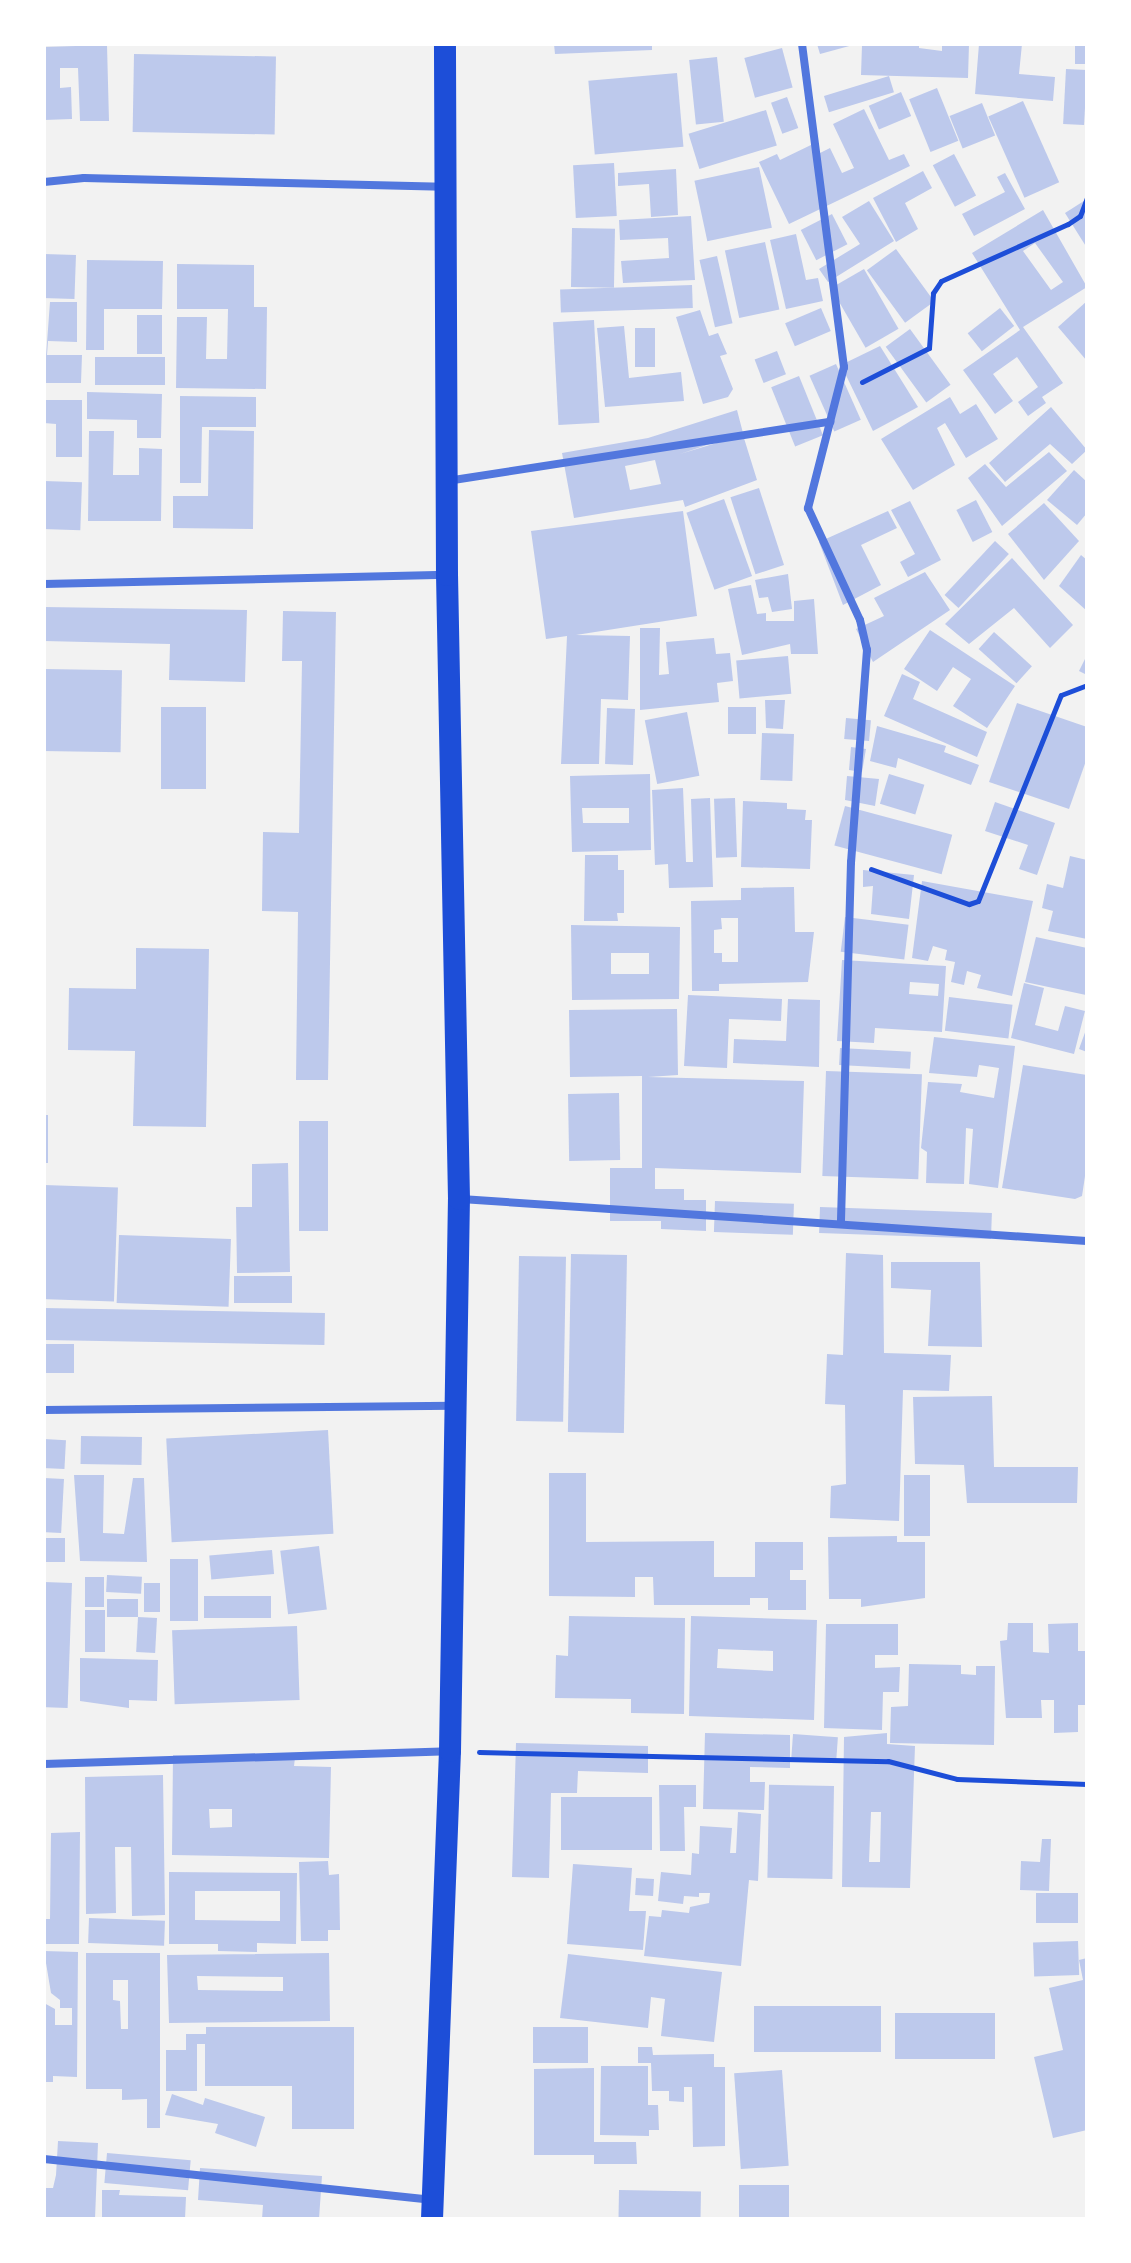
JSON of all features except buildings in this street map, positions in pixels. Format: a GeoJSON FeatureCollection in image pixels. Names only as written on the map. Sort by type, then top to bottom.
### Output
{"type":"FeatureCollection","features":[{"type":"Feature","properties":{"kind":"highway"},"geometry":{"type":"LineString","coordinates":[[432,2210],[450,1751],[453,1406],[459,1199],[447,575],[445,44]]}},
{"type":"Feature","properties":{"kind":"street"},"geometry":{"type":"LineString","coordinates":[[802,44],[844,367],[840,393],[808,508],[866,635],[851,862],[841,1224]]}},
{"type":"Feature","properties":{"kind":"street"},"geometry":{"type":"LineString","coordinates":[[44,182],[84,178],[446,187]]}},
{"type":"Feature","properties":{"kind":"street"},"geometry":{"type":"LineString","coordinates":[[446,481],[830,422]]}},
{"type":"Feature","properties":{"kind":"street"},"geometry":{"type":"LineString","coordinates":[[44,584],[447,575]]}},
{"type":"Feature","properties":{"kind":"street"},"geometry":{"type":"LineString","coordinates":[[459,1199],[1087,1241]]}},
{"type":"Feature","properties":{"kind":"street"},"geometry":{"type":"LineString","coordinates":[[44,1410],[453,1406]]}},
{"type":"Feature","properties":{"kind":"street"},"geometry":{"type":"LineString","coordinates":[[44,1764],[450,1751]]}},
{"type":"Feature","properties":{"kind":"street"},"geometry":{"type":"LineString","coordinates":[[44,2159],[432,2210]]}},
{"type":"Feature","properties":{"kind":"path"},"geometry":{"type":"LineString","coordinates":[[840,393],[929,348],[933,293],[941,281],[1068,224],[1080,216],[1087,198]]}},
{"type":"Feature","properties":{"kind":"path"},"geometry":{"type":"LineString","coordinates":[[851,862],[969,904],[978,901],[1061,695],[1087,685]]}},
{"type":"Feature","properties":{"kind":"path"},"geometry":{"type":"LineString","coordinates":[[450,1751],[888,1761],[957,1779],[1087,1784]]}}]}
